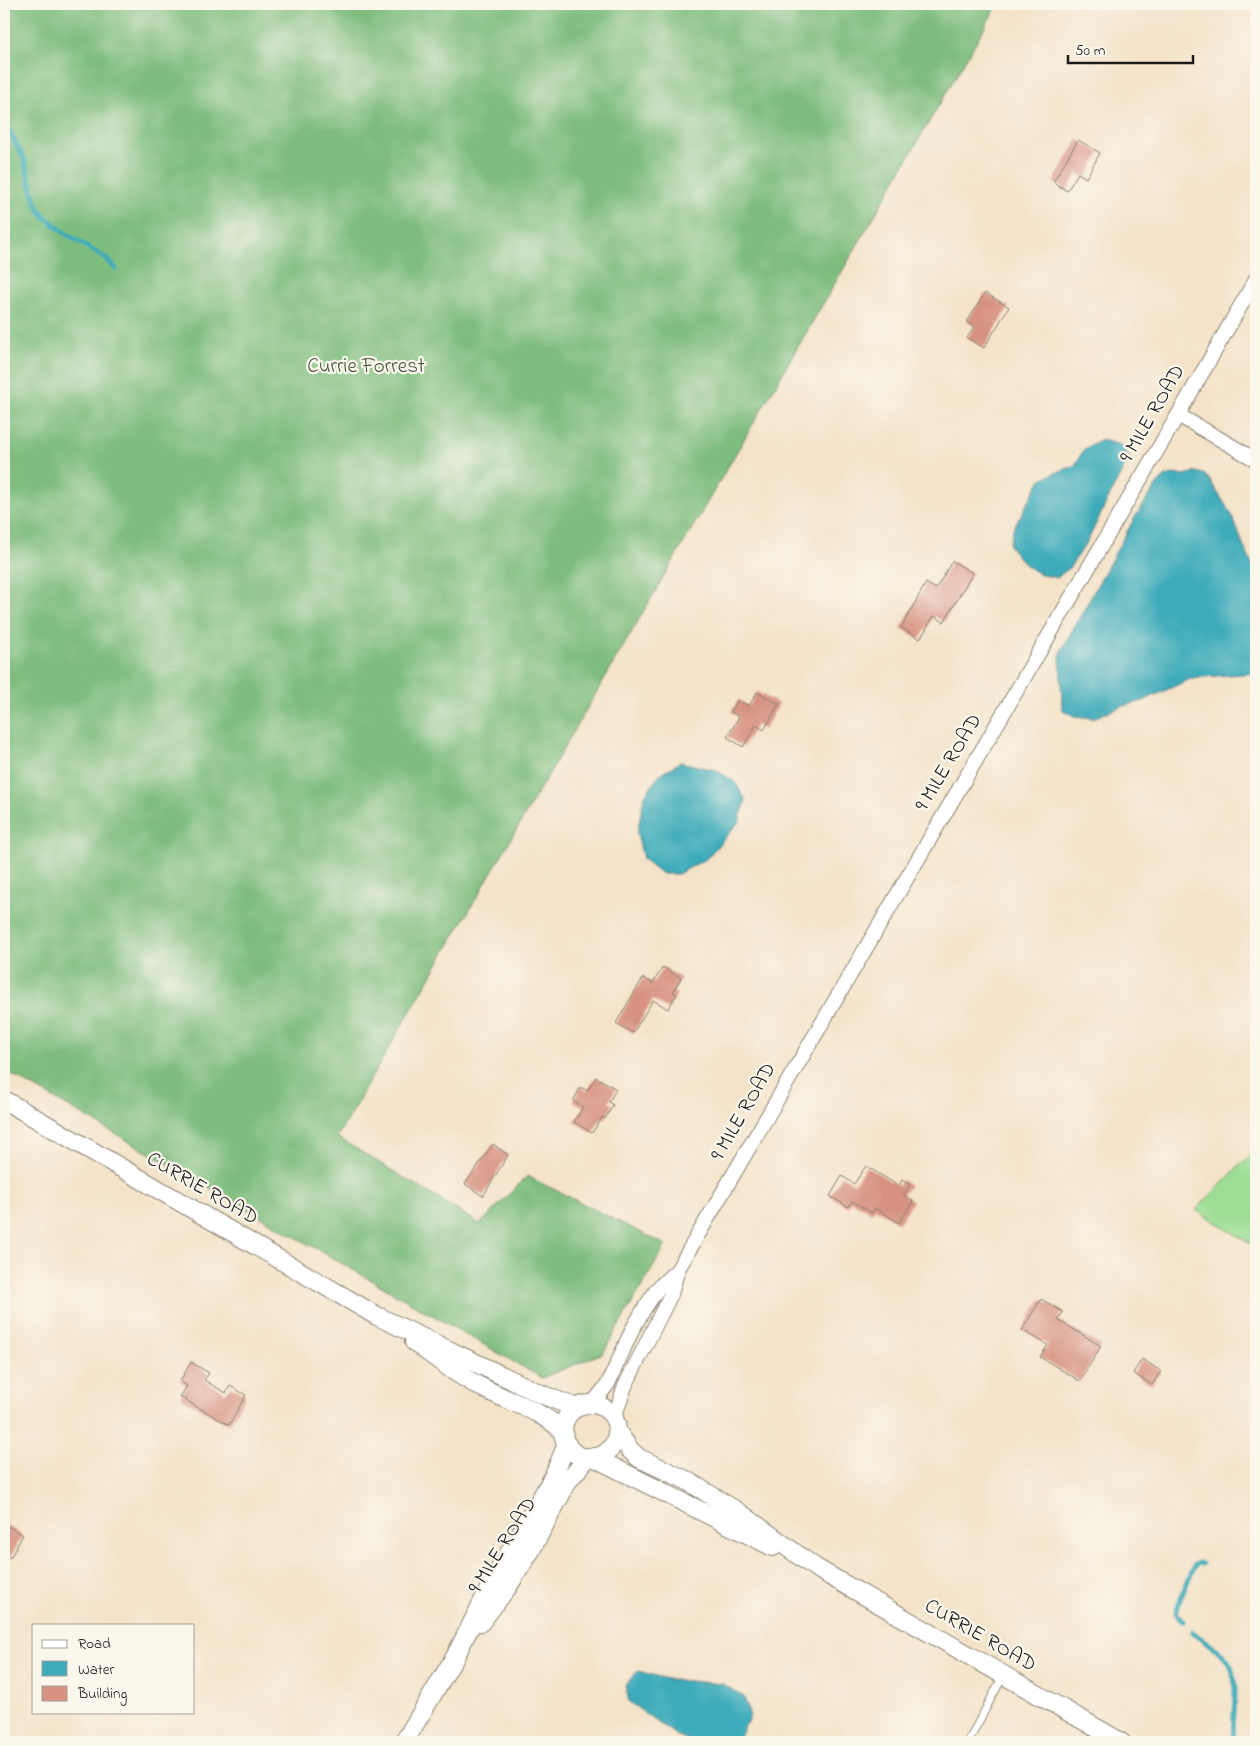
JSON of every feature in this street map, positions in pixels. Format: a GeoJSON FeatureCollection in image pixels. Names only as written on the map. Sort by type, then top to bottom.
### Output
{"type":"FeatureCollection","features":[{"type":"Feature","properties":{"kind":"street","name":"9 MILE ROAD"},"geometry":{"type":"LineString","coordinates":[[615,1424],[625,1386],[671,1294],[678,1270],[1178,416],[1256,278]]}},
{"type":"Feature","properties":{"kind":"street"},"geometry":{"type":"LineString","coordinates":[[1178,416],[1256,460]]}},
{"type":"Feature","properties":{"kind":"street","name":"CURRIE ROAD"},"geometry":{"type":"LineString","coordinates":[[4,1100],[377,1316],[543,1395],[584,1406]]}},
{"type":"Feature","properties":{"kind":"street","name":"9 MILE ROAD"},"geometry":{"type":"LineString","coordinates":[[584,1406],[608,1384],[632,1330],[644,1309],[658,1288],[678,1270]]}},
{"type":"Feature","properties":{"kind":"street","name":"CURRIE ROAD"},"geometry":{"type":"LineString","coordinates":[[377,1316],[464,1378],[486,1390],[542,1414],[565,1438]]}},
{"type":"Feature","properties":{"kind":"street"},"geometry":{"type":"LineString","coordinates":[[584,1406],[607,1410],[615,1424],[615,1440],[610,1449],[602,1455],[590,1457],[576,1454],[565,1438],[567,1418],[584,1406]]}},
{"type":"Feature","properties":{"kind":"street","name":"CURRIE ROAD"},"geometry":{"type":"LineString","coordinates":[[615,1424],[630,1450],[639,1458],[686,1480],[740,1513],[816,1568]]}},
{"type":"Feature","properties":{"kind":"street","name":"9 MILE ROAD"},"geometry":{"type":"LineString","coordinates":[[404,1742],[455,1657],[494,1579],[552,1477],[565,1438]]}},
{"type":"Feature","properties":{"kind":"street","name":"9 MILE ROAD"},"geometry":{"type":"LineString","coordinates":[[455,1657],[507,1588],[540,1534],[568,1481],[590,1457]]}},
{"type":"Feature","properties":{"kind":"street","name":"CURRIE ROAD"},"geometry":{"type":"LineString","coordinates":[[590,1457],[816,1568],[1122,1742]]}},
{"type":"Feature","properties":{"kind":"lane"},"geometry":{"type":"LineString","coordinates":[[968,1742],[1004,1675]]}},
{"type":"Feature","properties":{"kind":"green space","name":"Currie Forrest"},"geometry":{"type":"Polygon","coordinates":[[[4,4],[998,4],[337,1137],[480,1224],[527,1176],[666,1245],[603,1353],[542,1378],[4,1070],[4,4]]]}},
{"type":"Feature","properties":{"kind":"green space"},"geometry":{"type":"Polygon","coordinates":[[[1256,1149],[1256,1247],[1196,1210],[1256,1149]]]}},
{"type":"Feature","properties":{"kind":"water"},"geometry":{"type":"Polygon","coordinates":[[[1101,440],[1121,445],[1129,457],[1086,544],[1070,567],[1057,578],[1040,574],[1029,568],[1009,545],[1014,527],[1041,479],[1075,465],[1084,449],[1101,440]]]}},
{"type":"Feature","properties":{"kind":"water"},"geometry":{"type":"Polygon","coordinates":[[[1196,472],[1204,474],[1209,479],[1232,515],[1256,572],[1256,673],[1190,679],[1143,701],[1123,706],[1093,718],[1074,716],[1063,710],[1062,706],[1060,656],[1062,649],[1135,517],[1158,483],[1166,476],[1172,474],[1184,475],[1196,472]]]}},
{"type":"Feature","properties":{"kind":"water"},"geometry":{"type":"Polygon","coordinates":[[[680,762],[716,770],[735,782],[746,800],[739,822],[706,859],[678,874],[662,874],[643,859],[637,833],[644,797],[659,775],[680,762]]]}},
{"type":"Feature","properties":{"kind":"water"},"geometry":{"type":"Polygon","coordinates":[[[638,1671],[667,1679],[723,1684],[744,1697],[750,1716],[737,1742],[693,1742],[676,1735],[629,1702],[625,1685],[638,1671]]]}},
{"type":"Feature","properties":{"kind":"building"},"geometry":{"type":"Polygon","coordinates":[[[1078,140],[1100,153],[1086,178],[1078,173],[1067,191],[1053,182],[1078,140]]]}},
{"type":"Feature","properties":{"kind":"building"},"geometry":{"type":"Polygon","coordinates":[[[985,293],[1009,307],[984,348],[967,338],[975,326],[967,322],[985,293]]]}},
{"type":"Feature","properties":{"kind":"building"},"geometry":{"type":"Polygon","coordinates":[[[952,561],[973,573],[944,622],[934,616],[920,639],[901,628],[926,583],[936,589],[952,561]]]}},
{"type":"Feature","properties":{"kind":"building"},"geometry":{"type":"Polygon","coordinates":[[[757,692],[779,704],[764,730],[756,725],[743,747],[727,737],[739,717],[731,712],[738,700],[749,706],[757,692]]]}},
{"type":"Feature","properties":{"kind":"building"},"geometry":{"type":"Polygon","coordinates":[[[663,967],[681,978],[673,992],[677,994],[668,1009],[653,1000],[633,1033],[616,1023],[643,978],[653,983],[663,967]]]}},
{"type":"Feature","properties":{"kind":"building"},"geometry":{"type":"Polygon","coordinates":[[[596,1077],[616,1089],[609,1102],[613,1105],[605,1119],[602,1117],[592,1133],[574,1122],[583,1107],[573,1101],[581,1087],[587,1091],[596,1077]]]}},
{"type":"Feature","properties":{"kind":"building"},"geometry":{"type":"Polygon","coordinates":[[[493,1144],[508,1155],[483,1196],[465,1184],[493,1144]]]}},
{"type":"Feature","properties":{"kind":"building"},"geometry":{"type":"Polygon","coordinates":[[[866,1166],[899,1186],[902,1180],[910,1185],[903,1195],[913,1201],[899,1223],[875,1208],[872,1213],[852,1201],[848,1207],[830,1196],[842,1176],[854,1184],[866,1166]]]}},
{"type":"Feature","properties":{"kind":"building"},"geometry":{"type":"Polygon","coordinates":[[[1041,1299],[1063,1312],[1058,1320],[1101,1346],[1080,1381],[1040,1357],[1048,1345],[1022,1330],[1041,1299]]]}},
{"type":"Feature","properties":{"kind":"building"},"geometry":{"type":"Polygon","coordinates":[[[1142,1359],[1161,1371],[1152,1385],[1133,1373],[1142,1359]]]}},
{"type":"Feature","properties":{"kind":"building"},"geometry":{"type":"Polygon","coordinates":[[[191,1362],[209,1373],[204,1380],[226,1393],[230,1386],[246,1395],[229,1425],[180,1397],[187,1386],[180,1381],[191,1362]]]}},
{"type":"Feature","properties":{"kind":"building"},"geometry":{"type":"Polygon","coordinates":[[[4,1524],[23,1535],[10,1558],[4,1554],[4,1524]]]}},
{"type":"Feature","properties":{"kind":"waterway"},"geometry":{"type":"LineString","coordinates":[[4,122],[24,159],[38,208],[44,216],[65,233],[105,258],[116,269]]}},
{"type":"Feature","properties":{"kind":"waterway"},"geometry":{"type":"LineString","coordinates":[[1183,1621],[1176,1613],[1180,1599],[1195,1565],[1202,1564]]}},
{"type":"Feature","properties":{"kind":"waterway"},"geometry":{"type":"LineString","coordinates":[[1193,1632],[1221,1653],[1230,1664],[1235,1685],[1234,1742]]}}]}
